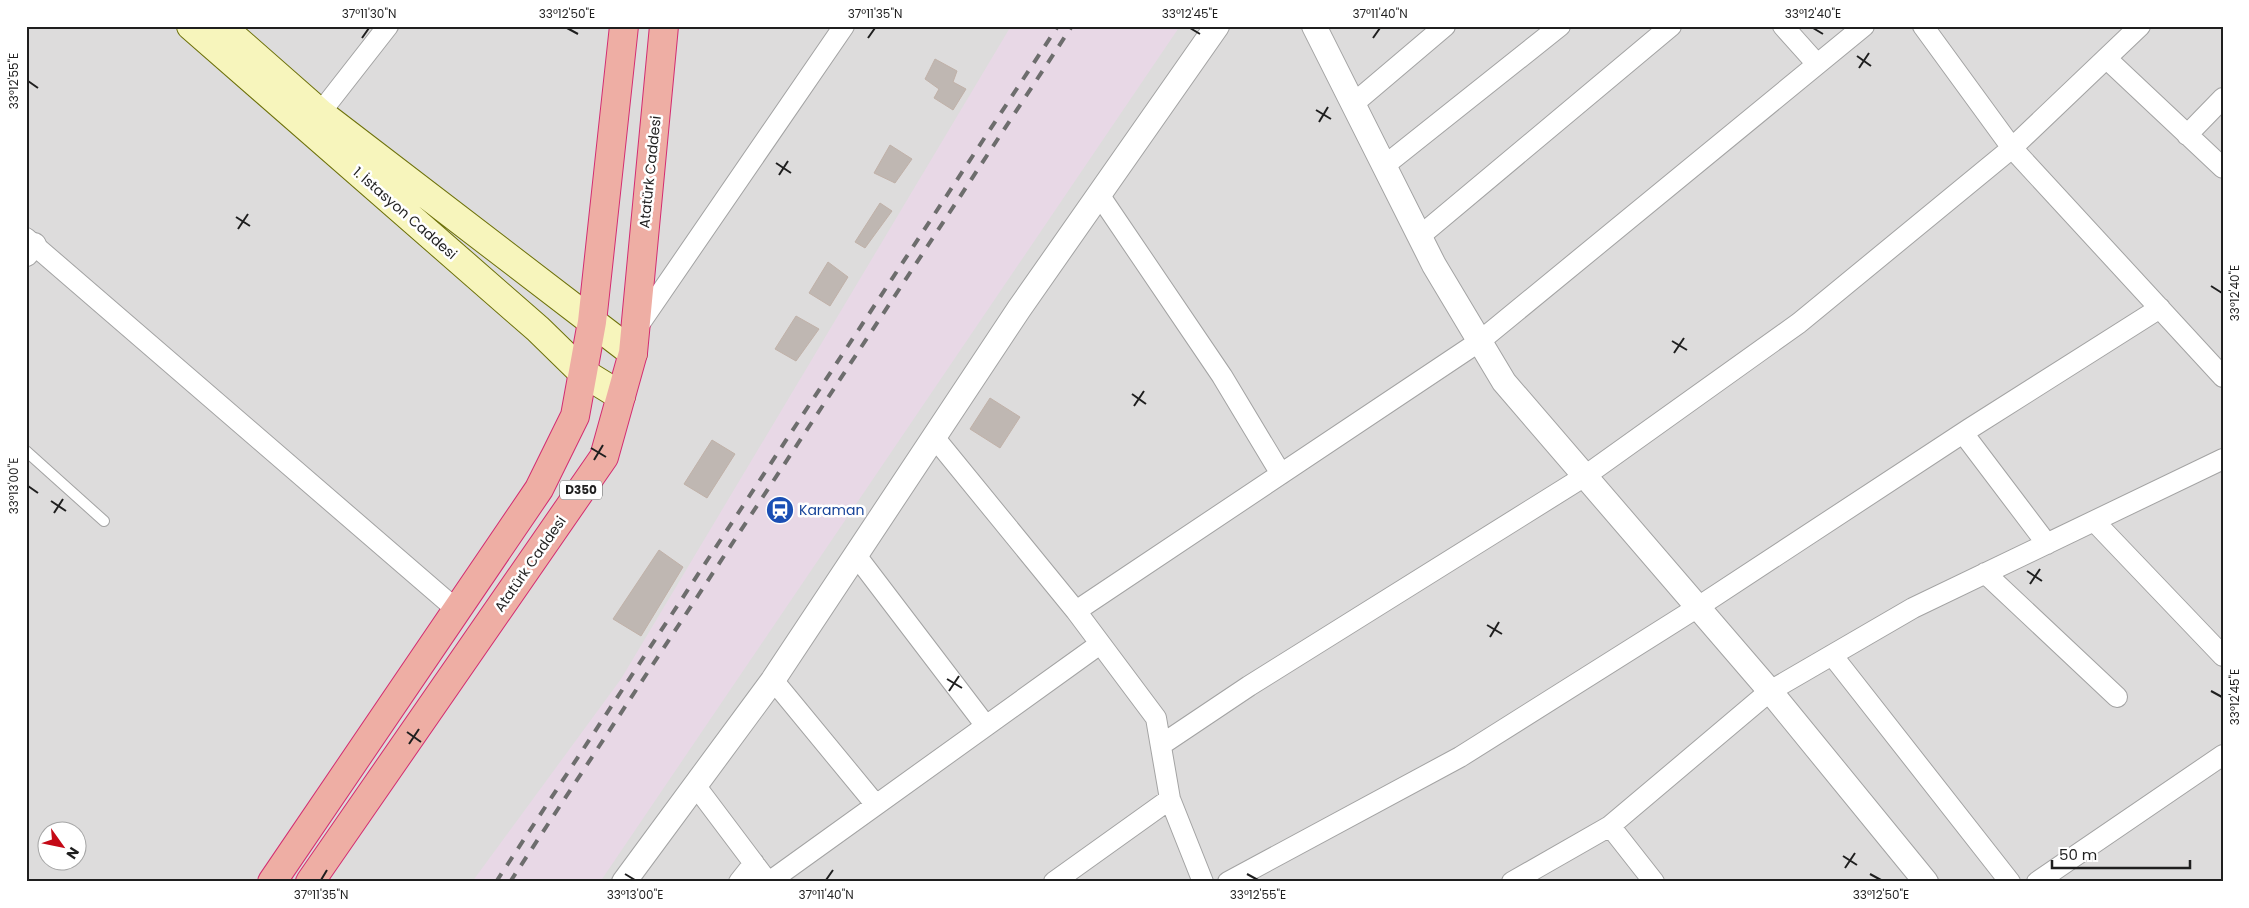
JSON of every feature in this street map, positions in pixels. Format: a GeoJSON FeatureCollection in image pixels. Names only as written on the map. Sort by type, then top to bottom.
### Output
{"type":"FeatureCollection","features":[{"type":"Feature","properties":{"kind":"highway","name":"D350"},"geometry":{"type":"LineString","coordinates":[[272,882],[539,490],[575,416],[592,322],[624,26]]}},
{"type":"Feature","properties":{"kind":"highway","name":"Atatürk Caddesi"},"geometry":{"type":"LineString","coordinates":[[310,882],[604,457],[634,342],[664,26]]}},
{"type":"Feature","properties":{"kind":"main road","name":"1. İstasyon Caddesi"},"geometry":{"type":"LineString","coordinates":[[191,26],[538,329],[582,372],[621,396]]}},
{"type":"Feature","properties":{"kind":"main road","name":"1. İstasyon Caddesi"},"geometry":{"type":"LineString","coordinates":[[221,26],[320,113],[592,322],[634,342]]}},
{"type":"Feature","properties":{"kind":"street"},"geometry":{"type":"LineString","coordinates":[[320,113],[388,26]]}},
{"type":"Feature","properties":{"kind":"street"},"geometry":{"type":"LineString","coordinates":[[634,342],[844,26]]}},
{"type":"Feature","properties":{"kind":"street"},"geometry":{"type":"LineString","coordinates":[[624,882],[773,680],[1019,310],[1217,26]]}},
{"type":"Feature","properties":{"kind":"street"},"geometry":{"type":"LineString","coordinates":[[1314,26],[1420,236],[1504,382],[1770,691],[1926,882]]}},
{"type":"Feature","properties":{"kind":"street"},"geometry":{"type":"LineString","coordinates":[[1353,104],[1445,26]]}},
{"type":"Feature","properties":{"kind":"street"},"geometry":{"type":"LineString","coordinates":[[1384,166],[1560,26]]}},
{"type":"Feature","properties":{"kind":"street"},"geometry":{"type":"LineString","coordinates":[[1420,236],[1671,26]]}},
{"type":"Feature","properties":{"kind":"street"},"geometry":{"type":"LineString","coordinates":[[1783,26],[1817,64]]}},
{"type":"Feature","properties":{"kind":"street"},"geometry":{"type":"LineString","coordinates":[[1076,611],[1480,341],[1864,26]]}},
{"type":"Feature","properties":{"kind":"street"},"geometry":{"type":"LineString","coordinates":[[1923,26],[2012,148],[2223,377]]}},
{"type":"Feature","properties":{"kind":"street"},"geometry":{"type":"LineString","coordinates":[[1160,745],[1249,686],[1585,476],[1799,323],[2012,148],[2140,26]]}},
{"type":"Feature","properties":{"kind":"street"},"geometry":{"type":"LineString","coordinates":[[2107,59],[2223,168]]}},
{"type":"Feature","properties":{"kind":"street"},"geometry":{"type":"LineString","coordinates":[[2187,135],[2223,98]]}},
{"type":"Feature","properties":{"kind":"street"},"geometry":{"type":"LineString","coordinates":[[1100,196],[1222,376],[1281,474]]}},
{"type":"Feature","properties":{"kind":"street"},"geometry":{"type":"LineString","coordinates":[[29,246],[457,610]]}},
{"type":"Feature","properties":{"kind":"street"},"geometry":{"type":"LineString","coordinates":[[1228,882],[1460,756],[1698,607],[1963,433],[2160,308]]}},
{"type":"Feature","properties":{"kind":"street"},"geometry":{"type":"LineString","coordinates":[[1963,433],[2047,544]]}},
{"type":"Feature","properties":{"kind":"street"},"geometry":{"type":"LineString","coordinates":[[934,437],[1076,611],[1156,718],[1170,800],[1202,882]]}},
{"type":"Feature","properties":{"kind":"street"},"geometry":{"type":"LineString","coordinates":[[1512,882],[1610,826],[1770,691],[1913,608],[2223,459]]}},
{"type":"Feature","properties":{"kind":"street"},"geometry":{"type":"LineString","coordinates":[[2094,521],[2223,656]]}},
{"type":"Feature","properties":{"kind":"street"},"geometry":{"type":"LineString","coordinates":[[855,554],[986,726]]}},
{"type":"Feature","properties":{"kind":"street"},"geometry":{"type":"LineString","coordinates":[[1985,573],[2117,697]]}},
{"type":"Feature","properties":{"kind":"street"},"geometry":{"type":"LineString","coordinates":[[695,785],[768,882],[1100,644]]}},
{"type":"Feature","properties":{"kind":"street"},"geometry":{"type":"LineString","coordinates":[[1832,655],[2010,882]]}},
{"type":"Feature","properties":{"kind":"street"},"geometry":{"type":"LineString","coordinates":[[773,680],[876,805]]}},
{"type":"Feature","properties":{"kind":"street"},"geometry":{"type":"LineString","coordinates":[[2037,882],[2223,755]]}},
{"type":"Feature","properties":{"kind":"street"},"geometry":{"type":"LineString","coordinates":[[1054,882],[1170,800]]}},
{"type":"Feature","properties":{"kind":"street"},"geometry":{"type":"LineString","coordinates":[[1610,826],[1654,882]]}},
{"type":"Feature","properties":{"kind":"street"},"geometry":{"type":"LineString","coordinates":[[739,882],[754,863]]}},
{"type":"Feature","properties":{"kind":"lane"},"geometry":{"type":"LineString","coordinates":[[26,450],[104,521]]}},
{"type":"Feature","properties":{"kind":"shaded area"},"geometry":{"type":"Polygon","coordinates":[[[26,26],[2223,26],[2223,882],[26,882],[26,26]]]}},
{"type":"Feature","properties":{"kind":"shaded area"},"geometry":{"type":"Polygon","coordinates":[[[1011,26],[1180,26],[600,882],[472,882],[621,679],[1011,26]]]}},
{"type":"Feature","properties":{"kind":"building"},"geometry":{"type":"Polygon","coordinates":[[[935,59],[957,71],[953,82],[966,89],[953,110],[934,98],[939,89],[925,79],[935,59]]]}},
{"type":"Feature","properties":{"kind":"building"},"geometry":{"type":"Polygon","coordinates":[[[890,145],[912,159],[895,183],[874,173],[890,145]]]}},
{"type":"Feature","properties":{"kind":"building"},"geometry":{"type":"Polygon","coordinates":[[[880,203],[892,211],[865,248],[855,242],[880,203]]]}},
{"type":"Feature","properties":{"kind":"building"},"geometry":{"type":"Polygon","coordinates":[[[828,262],[848,277],[830,306],[809,293],[828,262]]]}},
{"type":"Feature","properties":{"kind":"building"},"geometry":{"type":"Polygon","coordinates":[[[796,316],[819,329],[796,361],[775,349],[796,316]]]}},
{"type":"Feature","properties":{"kind":"building"},"geometry":{"type":"Polygon","coordinates":[[[990,398],[1020,417],[1000,448],[970,429],[990,398]]]}},
{"type":"Feature","properties":{"kind":"building"},"geometry":{"type":"Polygon","coordinates":[[[712,440],[735,454],[707,498],[684,484],[712,440]]]}},
{"type":"Feature","properties":{"kind":"building"},"geometry":{"type":"Polygon","coordinates":[[[659,550],[683,567],[641,636],[613,619],[659,550]]]}},
{"type":"Feature","properties":{"kind":"railway"},"geometry":{"type":"LineString","coordinates":[[496,882],[1058,26]]}},
{"type":"Feature","properties":{"kind":"railway"},"geometry":{"type":"LineString","coordinates":[[510,882],[1072,26]]}},
{"type":"Feature","properties":{"kind":"place","name":"Karaman"},"geometry":{"type":"Point","coordinates":[780,510]}}]}
